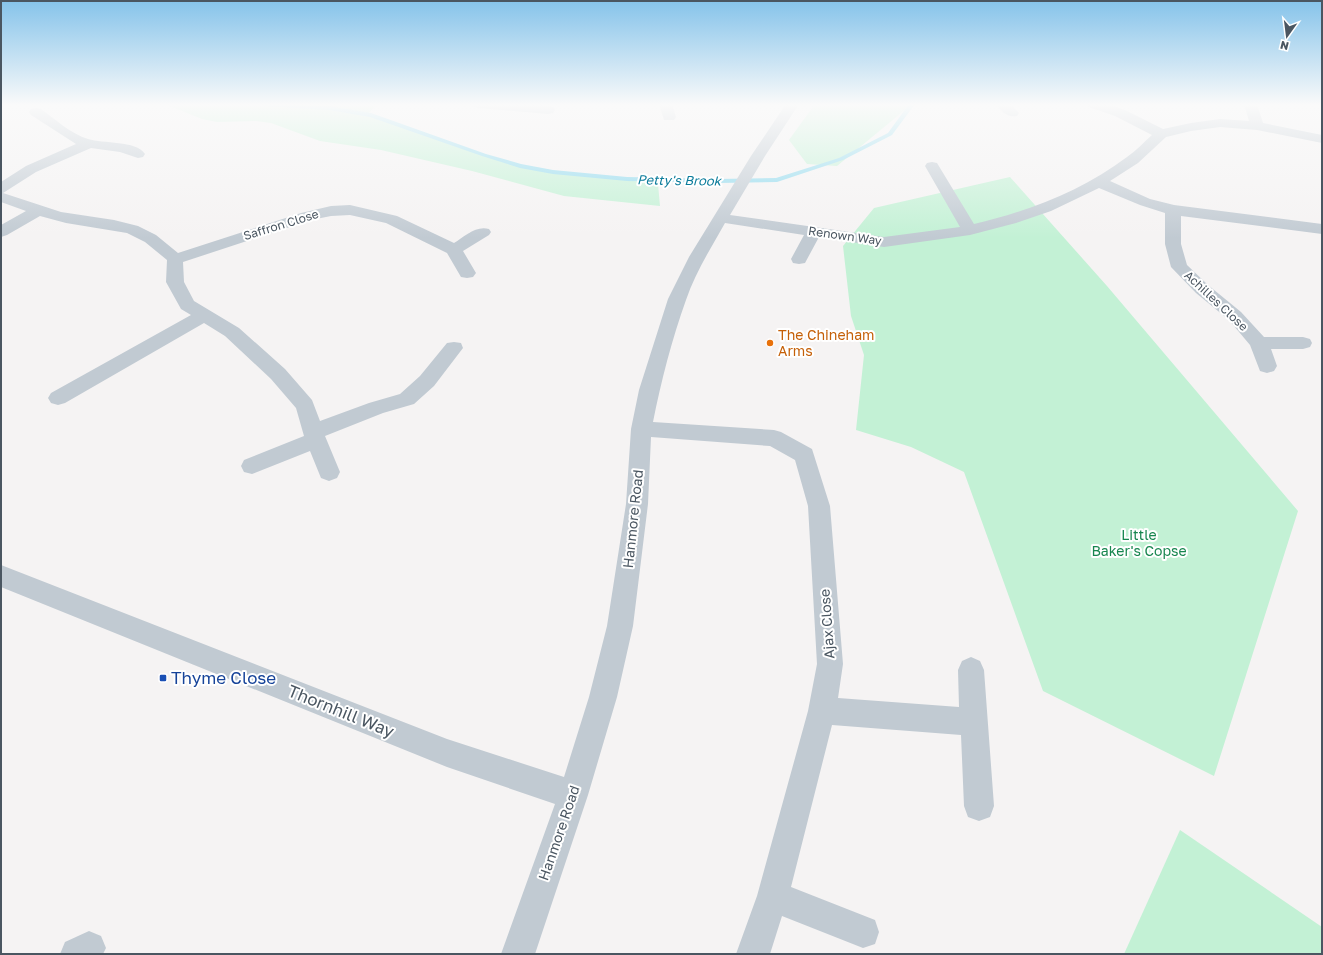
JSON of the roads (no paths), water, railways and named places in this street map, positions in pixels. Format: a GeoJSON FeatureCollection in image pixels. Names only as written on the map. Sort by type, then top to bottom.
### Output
{"type":"FeatureCollection","features":[{"type":"Feature","properties":{"kind":"street"},"geometry":{"type":"LineString","coordinates":[[1,189],[31,169],[78,149]]}},
{"type":"Feature","properties":{"kind":"street"},"geometry":{"type":"LineString","coordinates":[[121,149],[138,154]]}},
{"type":"Feature","properties":{"kind":"street","name":"Hanmore Road"},"geometry":{"type":"LineString","coordinates":[[518,954],[573,795],[603,697],[620,626],[637,504],[641,429],[648,390],[677,299],[697,258],[763,149]]}},
{"type":"Feature","properties":{"kind":"street","name":"Renown Way"},"geometry":{"type":"LineString","coordinates":[[721,218],[884,242],[970,230],[1010,220],[1046,208],[1098,182],[1133,160],[1146,149]]}},
{"type":"Feature","properties":{"kind":"street"},"geometry":{"type":"LineString","coordinates":[[932,166],[970,230]]}},
{"type":"Feature","properties":{"kind":"street"},"geometry":{"type":"LineString","coordinates":[[1098,182],[1145,202],[1173,210],[1320,233]]}},
{"type":"Feature","properties":{"kind":"street"},"geometry":{"type":"LineString","coordinates":[[1,197],[38,211],[65,218],[111,225],[140,232],[152,239],[175,259],[175,282],[187,305],[203,316],[232,332],[278,374],[305,405],[329,472]]}},
{"type":"Feature","properties":{"kind":"street","name":"Saffron Close"},"geometry":{"type":"LineString","coordinates":[[175,259],[307,216],[331,211],[350,210],[391,219],[454,250]]}},
{"type":"Feature","properties":{"kind":"street","name":"Achilles Close"},"geometry":{"type":"LineString","coordinates":[[1173,210],[1173,244],[1179,267],[1202,289],[1236,316],[1259,343],[1267,366]]}},
{"type":"Feature","properties":{"kind":"street"},"geometry":{"type":"LineString","coordinates":[[1,232],[38,211]]}},
{"type":"Feature","properties":{"kind":"street"},"geometry":{"type":"LineString","coordinates":[[468,272],[454,250],[483,232]]}},
{"type":"Feature","properties":{"kind":"street"},"geometry":{"type":"LineString","coordinates":[[799,259],[814,232]]}},
{"type":"Feature","properties":{"kind":"street"},"geometry":{"type":"LineString","coordinates":[[58,398],[203,316]]}},
{"type":"Feature","properties":{"kind":"street","name":"Achilles Close"},"geometry":{"type":"LineString","coordinates":[[1259,343],[1303,343]]}},
{"type":"Feature","properties":{"kind":"street"},"geometry":{"type":"LineString","coordinates":[[252,466],[376,408],[407,399],[427,381],[454,348]]}},
{"type":"Feature","properties":{"kind":"street","name":"Ajax Close"},"geometry":{"type":"LineString","coordinates":[[641,429],[774,438],[804,455],[819,506],[830,664],[822,711],[792,818],[773,896],[753,954]]}},
{"type":"Feature","properties":{"kind":"street","name":"Thornhill Way"},"geometry":{"type":"LineString","coordinates":[[1,576],[447,753],[573,795]]}},
{"type":"Feature","properties":{"kind":"street"},"geometry":{"type":"LineString","coordinates":[[971,670],[979,806]]}},
{"type":"Feature","properties":{"kind":"street"},"geometry":{"type":"LineString","coordinates":[[822,711],[973,722]]}},
{"type":"Feature","properties":{"kind":"street"},"geometry":{"type":"LineString","coordinates":[[773,896],[863,932]]}},
{"type":"Feature","properties":{"kind":"waterway","name":"Petty's Brook"},"geometry":{"type":"LineString","coordinates":[[466,149],[520,166],[553,172],[627,179],[717,181],[777,180],[841,159],[861,149]]}},
{"type":"Feature","properties":{"kind":"place","name":"The Chineham Arms"},"geometry":{"type":"Point","coordinates":[770,343]}},
{"type":"Feature","properties":{"kind":"place","name":"Thyme Close"},"geometry":{"type":"Point","coordinates":[163,678]}},
{"type":"Feature","properties":{"kind":"park label","name":"Little Baker's Copse"},"geometry":{"type":"Point","coordinates":[1139,544]}}]}
